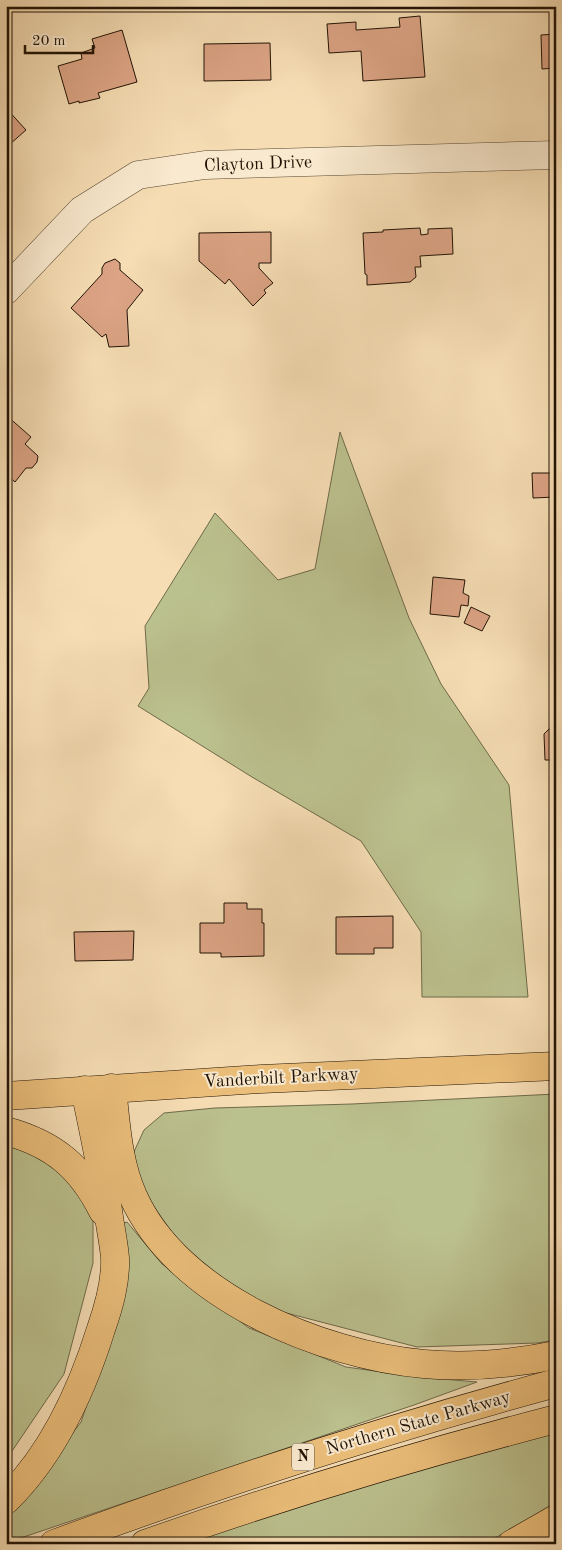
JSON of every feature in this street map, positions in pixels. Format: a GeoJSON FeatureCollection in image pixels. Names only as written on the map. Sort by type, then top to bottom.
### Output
{"type":"FeatureCollection","features":[{"type":"Feature","properties":{"kind":"main road","name":"Vanderbilt Parkway"},"geometry":{"type":"LineString","coordinates":[[6,1096],[261,1079],[556,1066]]}},
{"type":"Feature","properties":{"kind":"main road"},"geometry":{"type":"LineString","coordinates":[[112,1088],[117,1135],[133,1196],[152,1229],[167,1248],[185,1266],[234,1302],[306,1337],[366,1355],[395,1360],[423,1364],[478,1365],[556,1355]]}},
{"type":"Feature","properties":{"kind":"main road"},"geometry":{"type":"LineString","coordinates":[[6,1500],[41,1458],[75,1399],[89,1367],[106,1316],[114,1279],[115,1260],[106,1194],[85,1090]]}},
{"type":"Feature","properties":{"kind":"main road"},"geometry":{"type":"LineString","coordinates":[[6,1130],[33,1139],[61,1156],[88,1185],[110,1225]]}},
{"type":"Feature","properties":{"kind":"main road","name":"Northern State Parkway"},"geometry":{"type":"LineString","coordinates":[[54,1544],[193,1494],[332,1448],[556,1383]]}},
{"type":"Feature","properties":{"kind":"main road","name":"Northern State Parkway"},"geometry":{"type":"LineString","coordinates":[[144,1544],[340,1480],[556,1419]]}},
{"type":"Feature","properties":{"kind":"main road"},"geometry":{"type":"LineString","coordinates":[[512,1544],[556,1519]]}},
{"type":"Feature","properties":{"kind":"street","name":"Clayton Drive"},"geometry":{"type":"LineString","coordinates":[[6,290],[82,210],[138,176],[205,165],[556,155]]}},
{"type":"Feature","properties":{"kind":"green space"},"geometry":{"type":"Polygon","coordinates":[[[340,432],[409,618],[441,684],[509,785],[528,997],[422,997],[421,932],[361,841],[252,777],[138,706],[149,688],[145,626],[215,513],[278,580],[315,569],[340,432]]]}},
{"type":"Feature","properties":{"kind":"green space"},"geometry":{"type":"Polygon","coordinates":[[[556,1094],[556,1340],[537,1343],[417,1347],[275,1310],[192,1261],[145,1194],[132,1156],[144,1130],[164,1113],[215,1108],[352,1104],[556,1094]]]}},
{"type":"Feature","properties":{"kind":"green space"},"geometry":{"type":"Polygon","coordinates":[[[6,1138],[49,1158],[93,1214],[93,1263],[64,1374],[6,1460],[6,1138]]]}},
{"type":"Feature","properties":{"kind":"green space"},"geometry":{"type":"Polygon","coordinates":[[[127,1222],[162,1264],[249,1328],[346,1367],[418,1377],[477,1382],[6,1543],[6,1515],[16,1508],[81,1422],[115,1320],[118,1225],[127,1222]]]}},
{"type":"Feature","properties":{"kind":"green space"},"geometry":{"type":"Polygon","coordinates":[[[556,1432],[556,1502],[485,1544],[183,1544],[379,1480],[556,1432]]]}},
{"type":"Feature","properties":{"kind":"building"},"geometry":{"type":"Polygon","coordinates":[[[420,16],[425,77],[363,81],[361,51],[329,53],[327,24],[356,22],[356,30],[400,27],[399,18],[420,16]]]}},
{"type":"Feature","properties":{"kind":"building"},"geometry":{"type":"Polygon","coordinates":[[[122,30],[137,82],[98,93],[100,98],[69,104],[58,66],[82,59],[81,53],[95,48],[92,39],[122,30]]]}},
{"type":"Feature","properties":{"kind":"building"},"geometry":{"type":"Polygon","coordinates":[[[556,34],[556,68],[542,69],[541,35],[556,34]]]}},
{"type":"Feature","properties":{"kind":"building"},"geometry":{"type":"Polygon","coordinates":[[[270,43],[271,80],[204,81],[204,44],[270,43]]]}},
{"type":"Feature","properties":{"kind":"building"},"geometry":{"type":"Polygon","coordinates":[[[6,108],[26,130],[6,150],[6,108]]]}},
{"type":"Feature","properties":{"kind":"building"},"geometry":{"type":"Polygon","coordinates":[[[420,228],[421,235],[428,234],[428,229],[452,228],[453,254],[420,256],[421,267],[415,267],[416,277],[410,282],[367,285],[363,233],[420,228]]]}},
{"type":"Feature","properties":{"kind":"building"},"geometry":{"type":"Polygon","coordinates":[[[271,232],[271,263],[259,263],[259,268],[273,283],[264,290],[266,293],[253,306],[229,279],[225,284],[199,261],[199,233],[271,232]]]}},
{"type":"Feature","properties":{"kind":"building"},"geometry":{"type":"Polygon","coordinates":[[[115,259],[120,263],[120,270],[143,290],[127,310],[129,346],[109,347],[106,334],[102,337],[71,308],[102,274],[102,268],[105,263],[115,259]]]}},
{"type":"Feature","properties":{"kind":"building"},"geometry":{"type":"Polygon","coordinates":[[[6,415],[31,437],[25,444],[38,456],[37,462],[32,468],[26,468],[15,482],[6,474],[6,415]]]}},
{"type":"Feature","properties":{"kind":"building"},"geometry":{"type":"Polygon","coordinates":[[[552,427],[556,427],[556,497],[533,498],[532,473],[554,473],[552,427]]]}},
{"type":"Feature","properties":{"kind":"building"},"geometry":{"type":"Polygon","coordinates":[[[433,577],[465,580],[463,593],[469,596],[468,606],[461,605],[459,617],[430,614],[433,577]]]}},
{"type":"Feature","properties":{"kind":"building"},"geometry":{"type":"Polygon","coordinates":[[[471,607],[490,616],[482,631],[464,623],[471,607]]]}},
{"type":"Feature","properties":{"kind":"building"},"geometry":{"type":"Polygon","coordinates":[[[549,729],[556,729],[556,760],[545,760],[544,734],[549,729]]]}},
{"type":"Feature","properties":{"kind":"building"},"geometry":{"type":"Polygon","coordinates":[[[224,903],[247,903],[247,909],[262,909],[264,956],[221,957],[221,953],[200,953],[200,923],[224,923],[224,903]]]}},
{"type":"Feature","properties":{"kind":"building"},"geometry":{"type":"Polygon","coordinates":[[[393,916],[393,948],[374,948],[374,954],[336,954],[336,917],[393,916]]]}},
{"type":"Feature","properties":{"kind":"building"},"geometry":{"type":"Polygon","coordinates":[[[6,926],[9,926],[10,954],[7,954],[8,973],[6,973],[6,926]]]}},
{"type":"Feature","properties":{"kind":"building"},"geometry":{"type":"Polygon","coordinates":[[[134,931],[133,960],[75,961],[74,932],[134,931]]]}}]}
